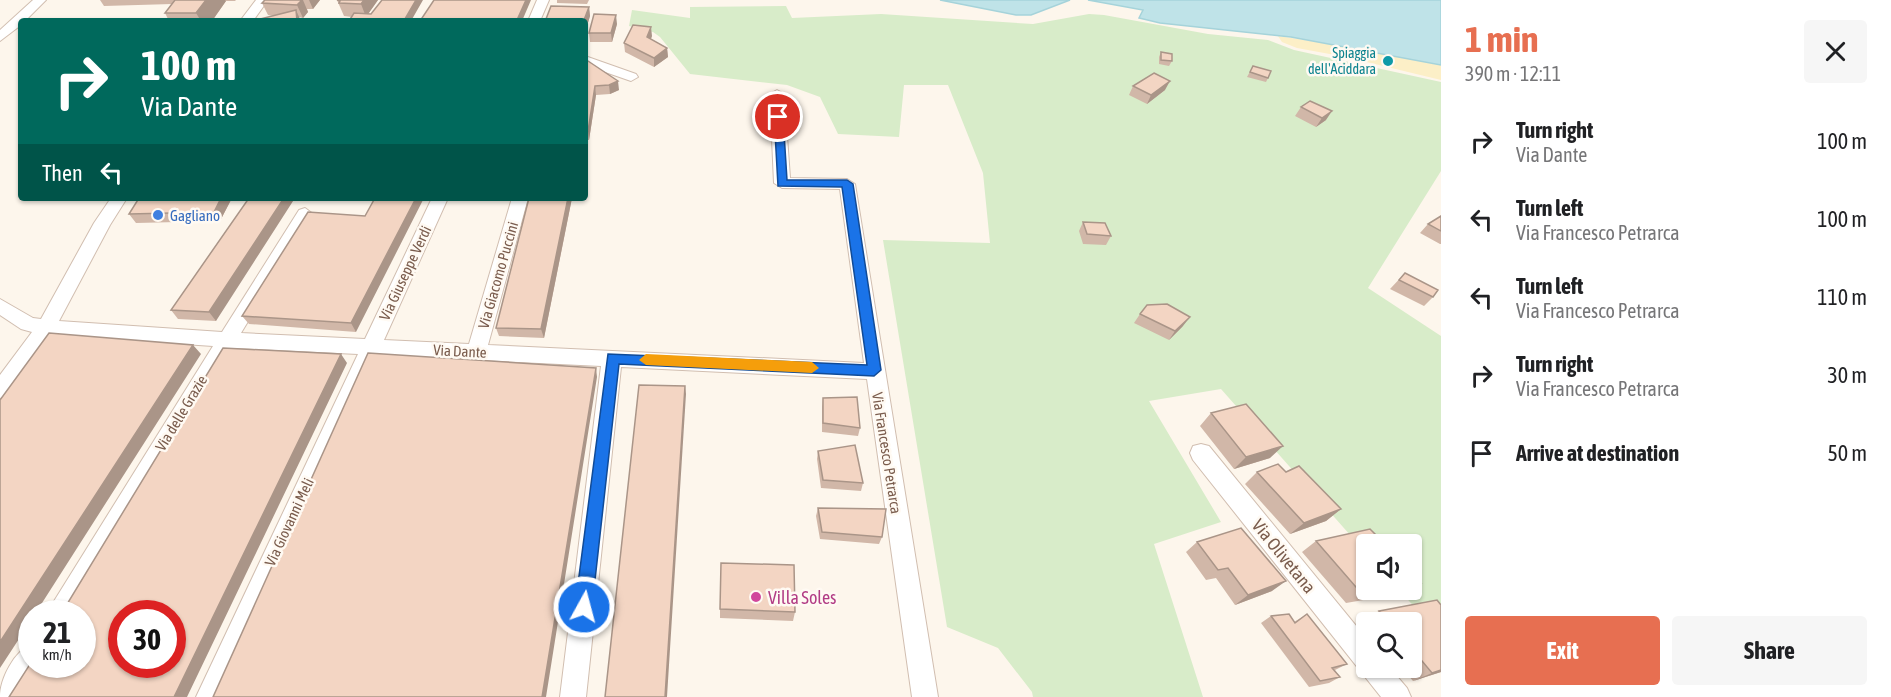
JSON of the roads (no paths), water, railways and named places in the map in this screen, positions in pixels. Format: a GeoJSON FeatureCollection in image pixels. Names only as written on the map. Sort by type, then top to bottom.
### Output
{"type":"FeatureCollection","features":[{"type":"Feature","properties":{"kind":"street"},"geometry":{"type":"LineString","coordinates":[[21,18],[40,0]]}},
{"type":"Feature","properties":{"kind":"street"},"geometry":{"type":"LineString","coordinates":[[248,18],[262,0]]}},
{"type":"Feature","properties":{"kind":"street"},"geometry":{"type":"LineString","coordinates":[[535,18],[543,0]]}},
{"type":"Feature","properties":{"kind":"street"},"geometry":{"type":"LineString","coordinates":[[0,37],[18,20]]}},
{"type":"Feature","properties":{"kind":"street"},"geometry":{"type":"LineString","coordinates":[[588,61],[631,77]]}},
{"type":"Feature","properties":{"kind":"street","name":"Via Francesco Petrarca"},"geometry":{"type":"LineString","coordinates":[[777,94],[782,183],[847,184],[925,697]]}},
{"type":"Feature","properties":{"kind":"street"},"geometry":{"type":"LineString","coordinates":[[0,390],[46,327],[102,223],[117,201]]}},
{"type":"Feature","properties":{"kind":"street","name":"Via Giuseppe Verdi"},"geometry":{"type":"LineString","coordinates":[[370,347],[439,201]]}},
{"type":"Feature","properties":{"kind":"street","name":"Via Giacomo Puccini"},"geometry":{"type":"LineString","coordinates":[[476,352],[518,201]]}},
{"type":"Feature","properties":{"kind":"street","name":"Via delle Grazie"},"geometry":{"type":"LineString","coordinates":[[67,600],[305,214]]}},
{"type":"Feature","properties":{"kind":"street","name":"Via Dante"},"geometry":{"type":"LineString","coordinates":[[0,306],[28,324],[46,327],[226,340],[874,370]]}},
{"type":"Feature","properties":{"kind":"street","name":"Via Giovanni Meli"},"geometry":{"type":"LineString","coordinates":[[209,697],[370,347]]}},
{"type":"Feature","properties":{"kind":"street"},"geometry":{"type":"LineString","coordinates":[[573,697],[612,358]]}},
{"type":"Feature","properties":{"kind":"street","name":"Via Olivetana"},"geometry":{"type":"LineString","coordinates":[[1201,453],[1356,646]]}},
{"type":"Feature","properties":{"kind":"street"},"geometry":{"type":"LineString","coordinates":[[7,697],[19,678]]}},
{"type":"Feature","properties":{"kind":"street"},"geometry":{"type":"LineString","coordinates":[[1382,678],[1398,697]]}},
{"type":"Feature","properties":{"kind":"water"},"geometry":{"type":"Polygon","coordinates":[[[940,0],[1070,0],[1031,15],[1016,15],[940,0]]]}},
{"type":"Feature","properties":{"kind":"water"},"geometry":{"type":"Polygon","coordinates":[[[1088,0],[1441,0],[1441,65],[1291,37],[1160,23],[1139,18],[1143,10],[1088,0]]]}},
{"type":"Feature","properties":{"kind":"place","name":"Spiaggia dell'Aciddara"},"geometry":{"type":"Point","coordinates":[1388,61]}},
{"type":"Feature","properties":{"kind":"place","name":"Gagliano"},"geometry":{"type":"Point","coordinates":[158,215]}},
{"type":"Feature","properties":{"kind":"place","name":"Villa Soles"},"geometry":{"type":"Point","coordinates":[756,597]}}]}
